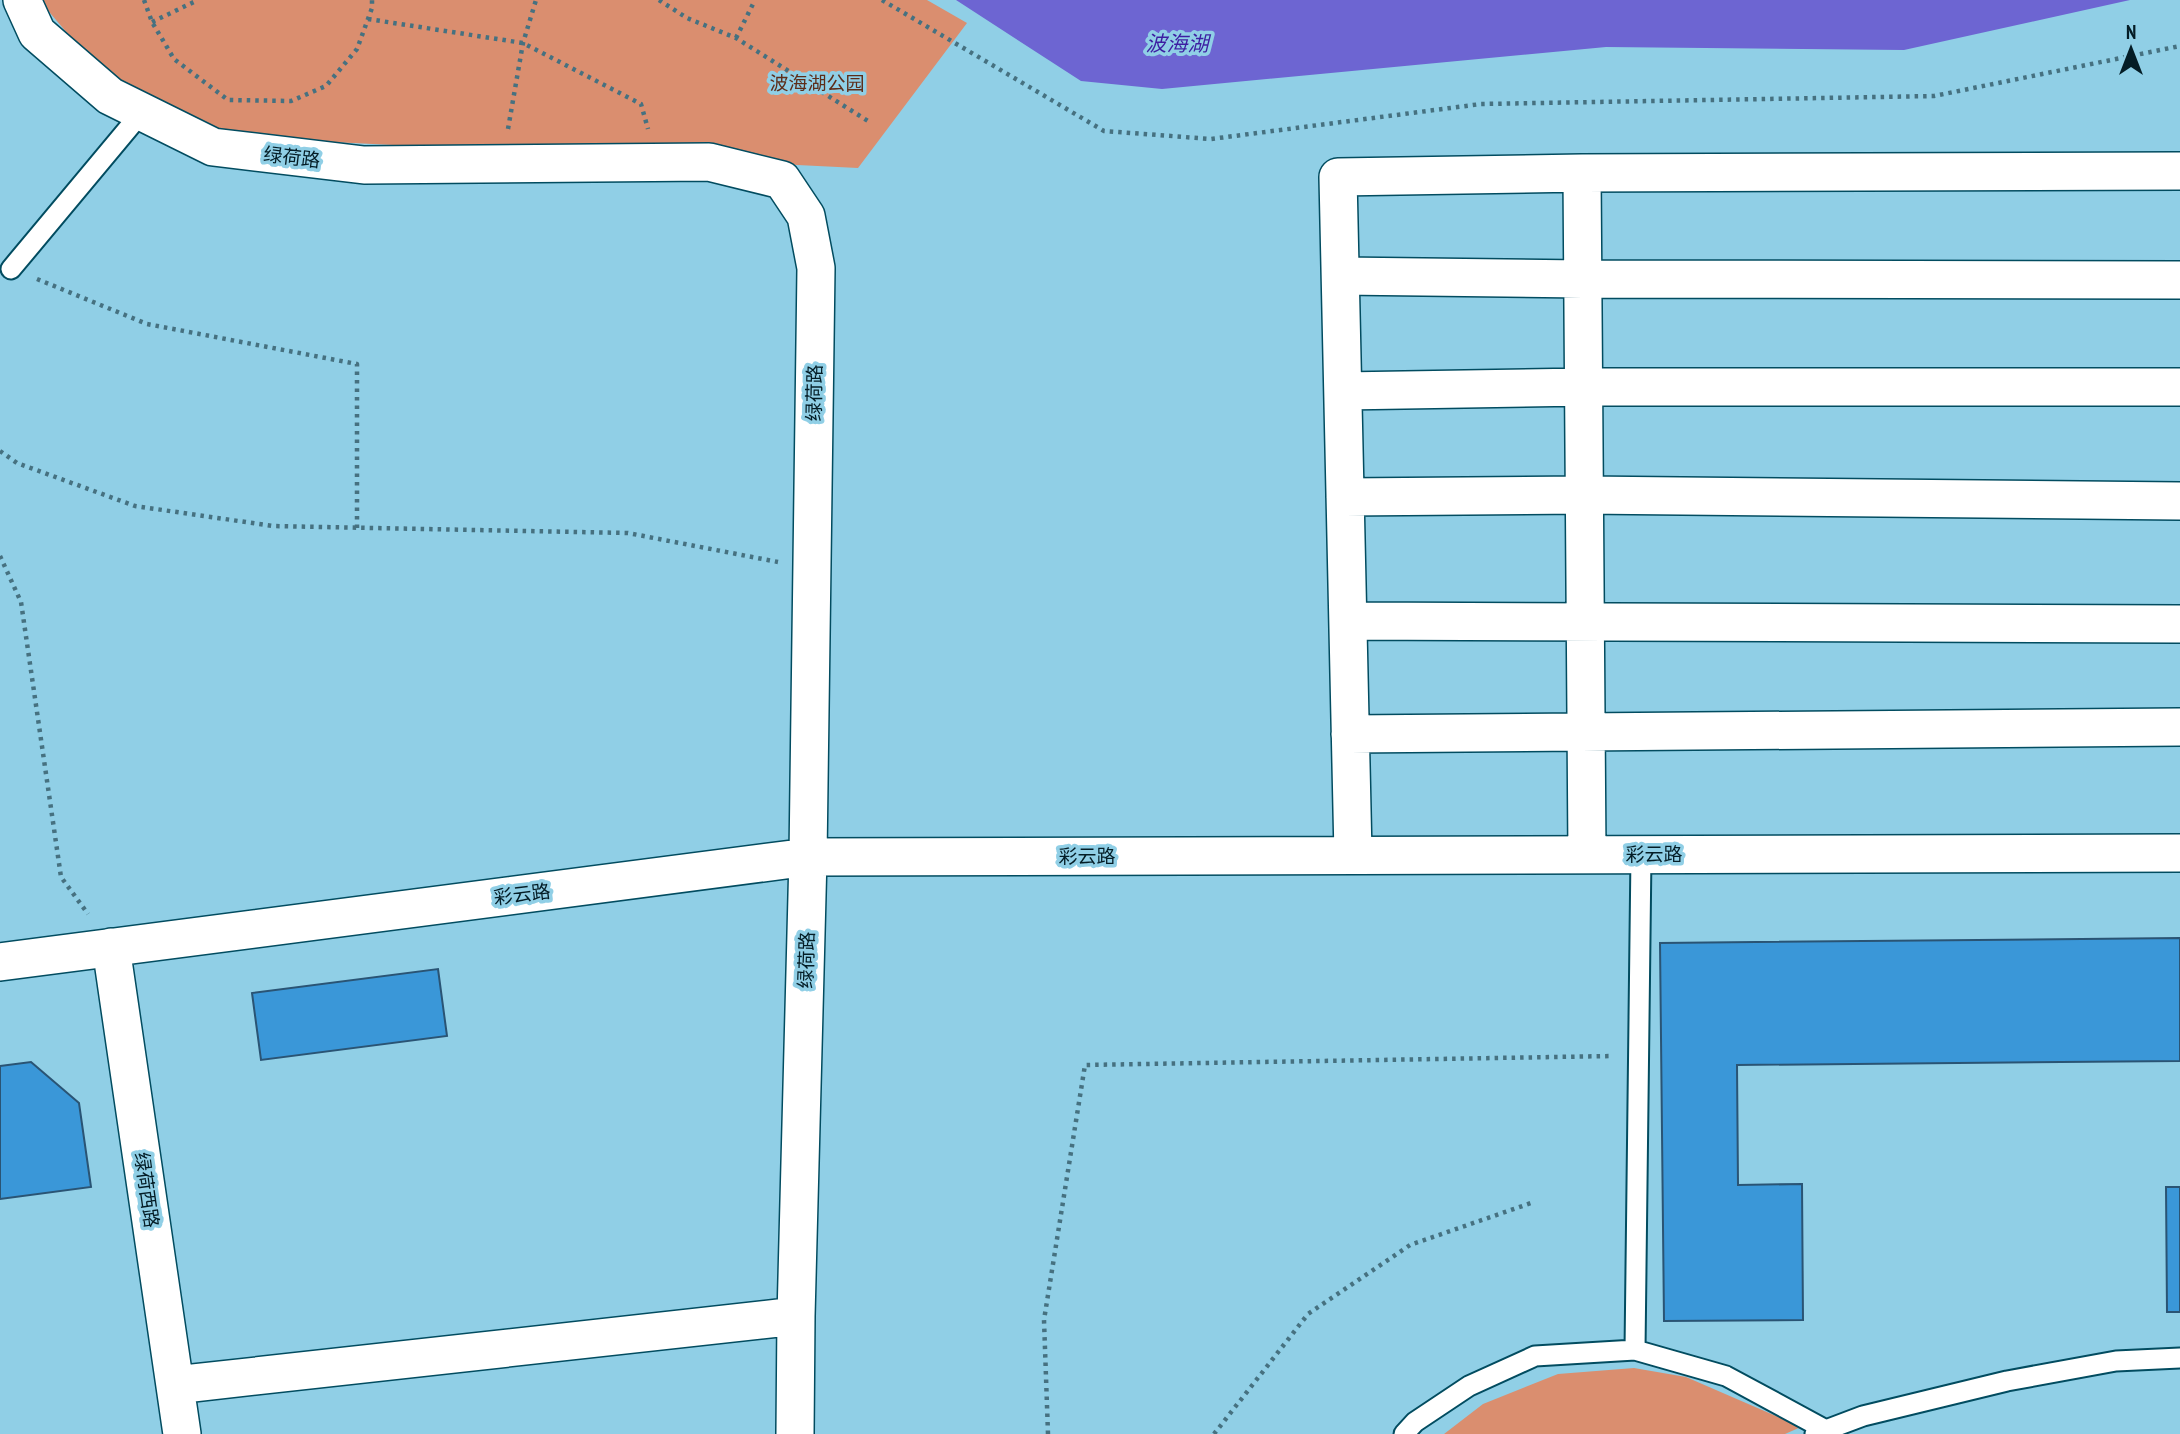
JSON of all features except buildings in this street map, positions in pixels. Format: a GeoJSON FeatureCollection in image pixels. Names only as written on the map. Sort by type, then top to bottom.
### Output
{"type":"FeatureCollection","features":[{"type":"Feature","properties":{"kind":"street","name":"绿荷路"},"geometry":{"type":"LineString","coordinates":[[22,0],[37,33],[110,96],[213,147],[364,165],[709,163],[782,180],[806,216],[816,268],[808,857],[795,1434]]}},
{"type":"Feature","properties":{"kind":"street"},"geometry":{"type":"LineString","coordinates":[[1353,855],[1338,177],[1582,173],[2180,171]]}},
{"type":"Feature","properties":{"kind":"street"},"geometry":{"type":"LineString","coordinates":[[1582,173],[1587,855]]}},
{"type":"Feature","properties":{"kind":"street"},"geometry":{"type":"LineString","coordinates":[[1341,276],[2180,280]]}},
{"type":"Feature","properties":{"kind":"street"},"geometry":{"type":"LineString","coordinates":[[1343,391],[1584,387],[2180,387]]}},
{"type":"Feature","properties":{"kind":"street"},"geometry":{"type":"LineString","coordinates":[[1345,498],[1584,495],[2180,501]]}},
{"type":"Feature","properties":{"kind":"street"},"geometry":{"type":"LineString","coordinates":[[1348,621],[2180,624]]}},
{"type":"Feature","properties":{"kind":"street"},"geometry":{"type":"LineString","coordinates":[[1350,734],[2180,727]]}},
{"type":"Feature","properties":{"kind":"street","name":"彩云路"},"geometry":{"type":"LineString","coordinates":[[0,962],[808,857],[2180,853]]}},
{"type":"Feature","properties":{"kind":"street","name":"绿荷西路"},"geometry":{"type":"LineString","coordinates":[[111,947],[182,1434]]}},
{"type":"Feature","properties":{"kind":"street"},"geometry":{"type":"LineString","coordinates":[[176,1385],[796,1316]]}},
{"type":"Feature","properties":{"kind":"lane"},"geometry":{"type":"LineString","coordinates":[[11,269],[142,112]]}},
{"type":"Feature","properties":{"kind":"lane"},"geometry":{"type":"LineString","coordinates":[[1635,1350],[1641,854]]}},
{"type":"Feature","properties":{"kind":"lane"},"geometry":{"type":"LineString","coordinates":[[1404,1434],[1415,1422],[1469,1386],[1535,1356],[1635,1350],[1726,1376],[1820,1432],[1863,1416],[2007,1381],[2116,1362],[2180,1358]]}},
{"type":"Feature","properties":{"kind":"path"},"geometry":{"type":"LineString","coordinates":[[144,0],[152,22],[174,59],[228,100],[291,101],[326,86],[357,49],[372,0]]}},
{"type":"Feature","properties":{"kind":"path"},"geometry":{"type":"LineString","coordinates":[[152,22],[198,0]]}},
{"type":"Feature","properties":{"kind":"path"},"geometry":{"type":"LineString","coordinates":[[501,164],[523,43],[536,0]]}},
{"type":"Feature","properties":{"kind":"path"},"geometry":{"type":"LineString","coordinates":[[659,0],[687,18],[736,38],[868,121]]}},
{"type":"Feature","properties":{"kind":"path"},"geometry":{"type":"LineString","coordinates":[[736,38],[755,0]]}},
{"type":"Feature","properties":{"kind":"path"},"geometry":{"type":"LineString","coordinates":[[882,0],[1104,131],[1211,139],[1481,104],[1934,96],[2180,46]]}},
{"type":"Feature","properties":{"kind":"path"},"geometry":{"type":"LineString","coordinates":[[368,19],[523,43],[641,104],[658,163]]}},
{"type":"Feature","properties":{"kind":"path"},"geometry":{"type":"LineString","coordinates":[[11,269],[147,324],[357,364],[357,528]]}},
{"type":"Feature","properties":{"kind":"path"},"geometry":{"type":"LineString","coordinates":[[0,451],[17,463],[135,506],[273,526],[628,533],[812,569]]}},
{"type":"Feature","properties":{"kind":"path"},"geometry":{"type":"LineString","coordinates":[[0,556],[21,602],[61,877],[111,947]]}},
{"type":"Feature","properties":{"kind":"path"},"geometry":{"type":"LineString","coordinates":[[1048,1434],[1044,1320],[1085,1065],[1639,1056]]}},
{"type":"Feature","properties":{"kind":"path"},"geometry":{"type":"LineString","coordinates":[[1214,1434],[1308,1314],[1410,1245],[1531,1203]]}},
{"type":"Feature","properties":{"kind":"green space","name":"波海湖公园"},"geometry":{"type":"Polygon","coordinates":[[[39,0],[927,0],[967,23],[858,168],[332,142],[212,130],[97,68],[39,0]]]}},
{"type":"Feature","properties":{"kind":"green space"},"geometry":{"type":"Polygon","coordinates":[[[1634,1368],[1686,1377],[1801,1427],[1785,1434],[1444,1434],[1483,1404],[1558,1374],[1634,1368]]]}},
{"type":"Feature","properties":{"kind":"water","name":"波海湖"},"geometry":{"type":"Polygon","coordinates":[[[956,0],[2130,0],[1904,50],[1606,47],[1162,89],[1081,81],[956,0]]]}}]}
